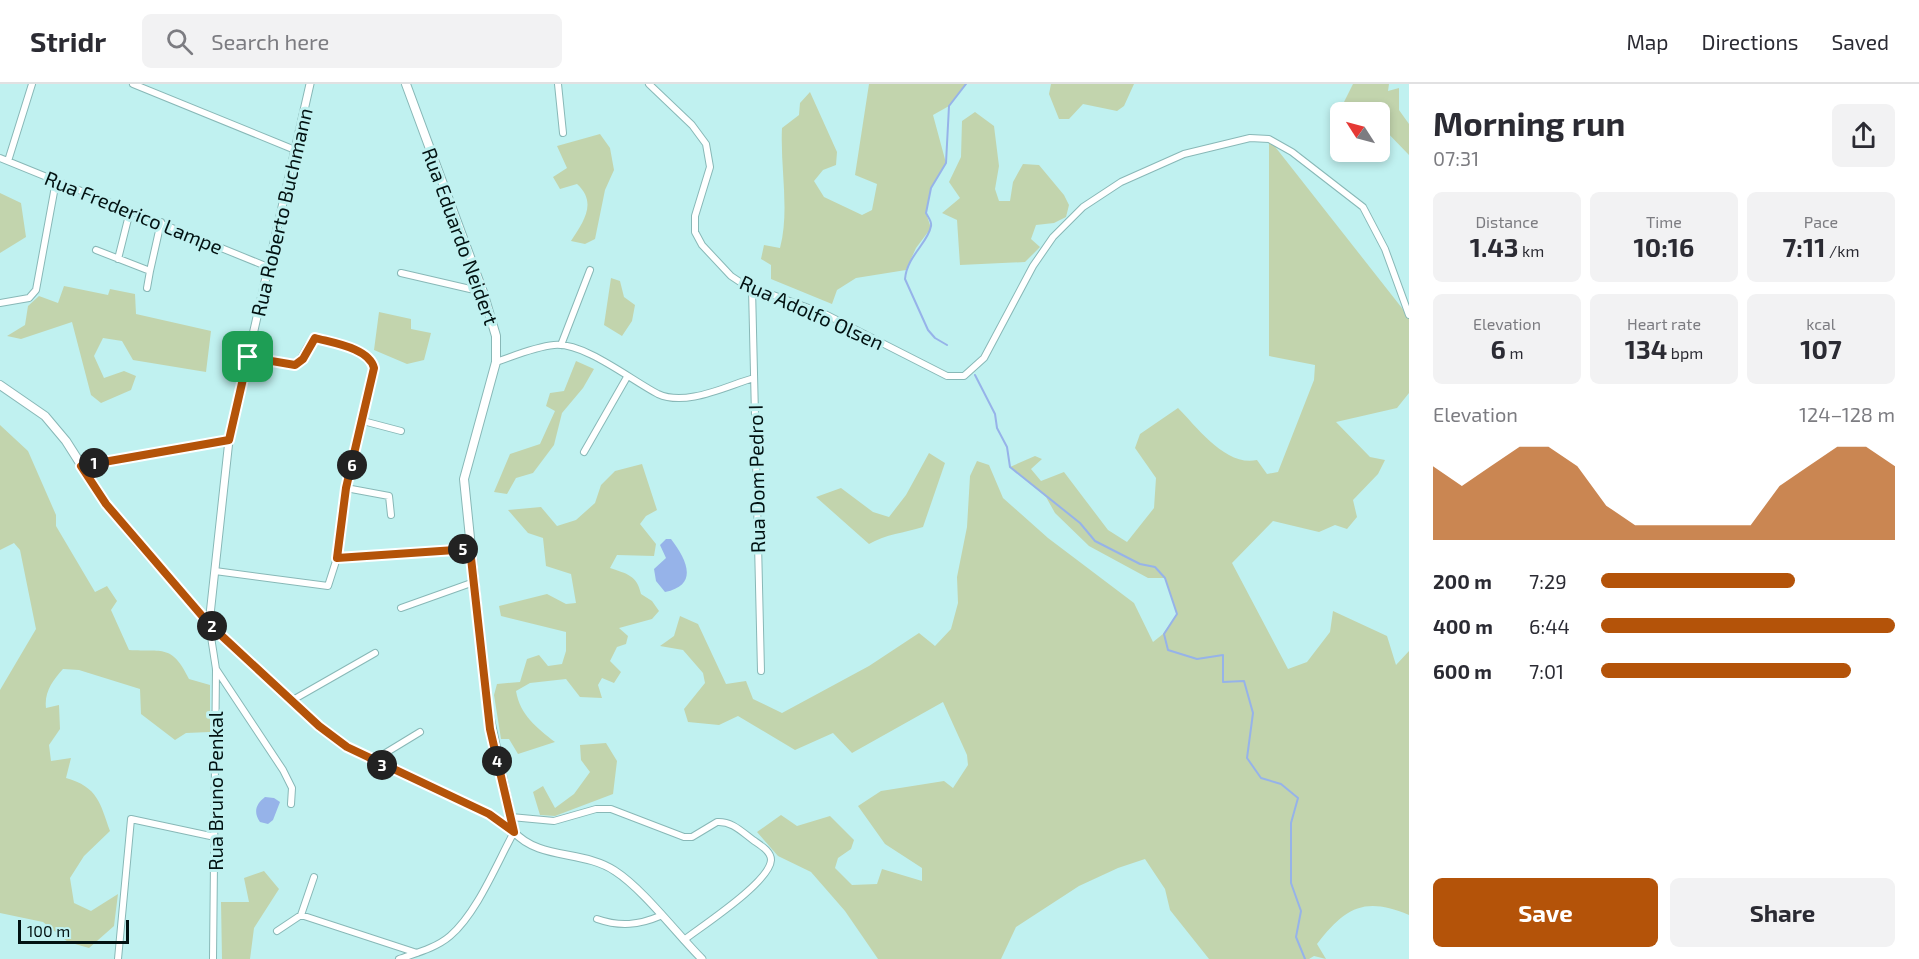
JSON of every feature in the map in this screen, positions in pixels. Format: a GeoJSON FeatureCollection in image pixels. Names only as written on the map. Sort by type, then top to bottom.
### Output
{"type":"FeatureCollection","features":[{"type":"Feature","properties":{"kind":"main road","name":"Rua Eduardo Neidert"},"geometry":{"type":"LineString","coordinates":[[406,84],[483,292],[496,336],[496,362],[465,470],[470,549],[490,729],[514,832]]}},
{"type":"Feature","properties":{"kind":"main road"},"geometry":{"type":"LineString","coordinates":[[0,385],[45,416],[106,504],[209,624],[291,701],[340,743],[489,814],[514,832]]}},
{"type":"Feature","properties":{"kind":"street"},"geometry":{"type":"LineString","coordinates":[[8,161],[32,84]]}},
{"type":"Feature","properties":{"kind":"street"},"geometry":{"type":"LineString","coordinates":[[133,84],[295,150]]}},
{"type":"Feature","properties":{"kind":"street","name":"Rua Roberto Buchmann"},"geometry":{"type":"LineString","coordinates":[[209,624],[229,440],[310,84]]}},
{"type":"Feature","properties":{"kind":"street"},"geometry":{"type":"LineString","coordinates":[[558,84],[563,133]]}},
{"type":"Feature","properties":{"kind":"street","name":"Rua Adolfo Olsen"},"geometry":{"type":"LineString","coordinates":[[649,84],[692,125],[706,144],[710,166],[695,216],[698,239],[731,276],[752,288],[825,314],[939,372],[958,377],[971,371],[984,358],[1033,266],[1053,237],[1083,207],[1121,182],[1184,154],[1250,138],[1269,139],[1292,152],[1363,207],[1385,249],[1409,315]]}},
{"type":"Feature","properties":{"kind":"street","name":"Rua Frederico Lampe"},"geometry":{"type":"LineString","coordinates":[[0,158],[268,267]]}},
{"type":"Feature","properties":{"kind":"street"},"geometry":{"type":"LineString","coordinates":[[0,303],[28,298],[36,290],[56,181]]}},
{"type":"Feature","properties":{"kind":"street"},"geometry":{"type":"LineString","coordinates":[[118,258],[130,210]]}},
{"type":"Feature","properties":{"kind":"street"},"geometry":{"type":"LineString","coordinates":[[147,288],[161,222]]}},
{"type":"Feature","properties":{"kind":"street"},"geometry":{"type":"LineString","coordinates":[[96,250],[150,271]]}},
{"type":"Feature","properties":{"kind":"street"},"geometry":{"type":"LineString","coordinates":[[561,345],[590,270]]}},
{"type":"Feature","properties":{"kind":"street"},"geometry":{"type":"LineString","coordinates":[[401,273],[483,292]]}},
{"type":"Feature","properties":{"kind":"street","name":"Rua Dom Pedro I"},"geometry":{"type":"LineString","coordinates":[[752,288],[761,671]]}},
{"type":"Feature","properties":{"kind":"street"},"geometry":{"type":"LineString","coordinates":[[215,571],[328,586],[337,558],[346,488],[374,368],[367,356],[315,338],[303,359],[295,365],[248,357]]}},
{"type":"Feature","properties":{"kind":"street"},"geometry":{"type":"LineString","coordinates":[[496,362],[545,346],[561,345],[580,350],[658,394],[671,398],[701,394],[754,378]]}},
{"type":"Feature","properties":{"kind":"street"},"geometry":{"type":"LineString","coordinates":[[584,452],[627,377]]}},
{"type":"Feature","properties":{"kind":"street"},"geometry":{"type":"LineString","coordinates":[[363,421],[401,431]]}},
{"type":"Feature","properties":{"kind":"street"},"geometry":{"type":"LineString","coordinates":[[81,466],[229,440]]}},
{"type":"Feature","properties":{"kind":"street"},"geometry":{"type":"LineString","coordinates":[[346,488],[389,496],[391,515]]}},
{"type":"Feature","properties":{"kind":"street"},"geometry":{"type":"LineString","coordinates":[[337,558],[470,549]]}},
{"type":"Feature","properties":{"kind":"street"},"geometry":{"type":"LineString","coordinates":[[401,608],[474,582]]}},
{"type":"Feature","properties":{"kind":"street","name":"Rua Bruno Penkal"},"geometry":{"type":"LineString","coordinates":[[209,624],[216,669],[213,959]]}},
{"type":"Feature","properties":{"kind":"street"},"geometry":{"type":"LineString","coordinates":[[291,701],[375,653]]}},
{"type":"Feature","properties":{"kind":"street"},"geometry":{"type":"LineString","coordinates":[[216,669],[283,770],[292,788],[291,804]]}},
{"type":"Feature","properties":{"kind":"street"},"geometry":{"type":"LineString","coordinates":[[373,760],[420,732]]}},
{"type":"Feature","properties":{"kind":"street"},"geometry":{"type":"LineString","coordinates":[[511,818],[554,821],[596,809],[611,809],[688,837],[722,822],[732,824],[767,851],[771,858],[766,873],[684,940]]}},
{"type":"Feature","properties":{"kind":"street"},"geometry":{"type":"LineString","coordinates":[[118,959],[131,819],[215,837]]}},
{"type":"Feature","properties":{"kind":"street"},"geometry":{"type":"LineString","coordinates":[[399,959],[418,953],[442,941],[458,928],[472,908],[514,832],[535,847],[589,859],[615,871],[702,959]]}},
{"type":"Feature","properties":{"kind":"street"},"geometry":{"type":"LineString","coordinates":[[277,931],[301,915],[314,877]]}},
{"type":"Feature","properties":{"kind":"street"},"geometry":{"type":"LineString","coordinates":[[301,915],[418,953]]}},
{"type":"Feature","properties":{"kind":"street"},"geometry":{"type":"LineString","coordinates":[[597,919],[613,923],[634,924],[660,916]]}},
{"type":"Feature","properties":{"kind":"green space"},"geometry":{"type":"Polygon","coordinates":[[[869,84],[966,84],[949,106],[933,115],[946,163],[931,188],[926,213],[931,228],[916,248],[906,270],[856,278],[837,290],[832,304],[771,279],[771,265],[761,259],[764,245],[780,248],[783,234],[782,128],[799,115],[800,103],[810,92],[837,152],[836,165],[823,170],[814,181],[824,197],[862,215],[872,210],[877,184],[855,175],[869,84]]]}},
{"type":"Feature","properties":{"kind":"green space"},"geometry":{"type":"Polygon","coordinates":[[[1051,84],[1134,84],[1124,106],[1117,111],[1083,104],[1069,119],[1059,119],[1049,94],[1051,84]]]}},
{"type":"Feature","properties":{"kind":"green space"},"geometry":{"type":"Polygon","coordinates":[[[1353,84],[1389,84],[1388,91],[1399,88],[1399,110],[1409,124],[1409,155],[1390,135],[1390,102],[1344,102],[1353,84]]]}},
{"type":"Feature","properties":{"kind":"green space"},"geometry":{"type":"Polygon","coordinates":[[[975,112],[994,126],[999,166],[995,189],[999,201],[1010,201],[1013,182],[1023,164],[1039,165],[1064,195],[1069,205],[1066,217],[1054,223],[1036,225],[1031,239],[1040,247],[1025,262],[960,265],[957,220],[942,213],[960,198],[949,182],[961,157],[962,121],[975,112]]]}},
{"type":"Feature","properties":{"kind":"green space"},"geometry":{"type":"Polygon","coordinates":[[[600,134],[610,148],[614,170],[605,190],[595,239],[585,244],[571,241],[584,220],[587,198],[577,184],[560,189],[553,177],[567,168],[557,146],[600,134]]]}},
{"type":"Feature","properties":{"kind":"green space"},"geometry":{"type":"Polygon","coordinates":[[[1269,139],[1409,317],[1409,393],[1397,408],[1336,422],[1370,457],[1385,460],[1378,474],[1353,500],[1357,517],[1347,529],[1335,525],[1319,532],[1273,521],[1232,563],[1288,669],[1307,662],[1330,632],[1333,611],[1387,636],[1396,665],[1409,651],[1409,915],[1380,906],[1367,906],[1347,914],[1317,944],[1326,959],[1314,956],[1309,959],[1209,959],[1170,910],[1165,889],[1145,859],[1118,868],[1079,886],[1016,927],[1001,959],[878,959],[845,911],[811,872],[778,856],[757,832],[781,815],[797,826],[830,816],[854,840],[851,849],[838,858],[835,868],[852,885],[877,884],[882,869],[922,881],[922,868],[885,844],[858,806],[881,791],[944,781],[953,788],[968,765],[967,755],[943,702],[852,753],[833,733],[795,750],[738,716],[719,725],[688,722],[684,709],[705,683],[703,673],[683,650],[660,646],[674,636],[680,616],[698,624],[726,684],[746,681],[753,699],[782,713],[869,666],[919,633],[935,646],[951,629],[958,603],[957,577],[967,527],[970,476],[977,461],[989,465],[1003,498],[1048,538],[1134,603],[1153,642],[1163,634],[1177,614],[1165,578],[1148,578],[1089,546],[1055,513],[1046,497],[1010,467],[1035,456],[1042,459],[1031,469],[1041,481],[1064,472],[1108,530],[1127,542],[1154,508],[1156,478],[1135,448],[1140,434],[1178,408],[1203,435],[1223,452],[1245,461],[1257,460],[1267,474],[1278,472],[1314,380],[1315,365],[1269,356],[1269,139]]]}},
{"type":"Feature","properties":{"kind":"green space"},"geometry":{"type":"Polygon","coordinates":[[[0,193],[21,203],[26,237],[0,253],[0,193]]]}},
{"type":"Feature","properties":{"kind":"green space"},"geometry":{"type":"Polygon","coordinates":[[[611,278],[620,281],[624,297],[635,305],[632,321],[622,336],[604,325],[611,278]]]}},
{"type":"Feature","properties":{"kind":"green space"},"geometry":{"type":"Polygon","coordinates":[[[64,286],[108,295],[110,289],[135,294],[136,314],[211,331],[206,372],[133,360],[122,341],[103,338],[94,356],[104,378],[124,371],[136,376],[131,390],[101,403],[91,395],[72,322],[21,339],[7,336],[25,325],[28,306],[39,296],[58,303],[64,286]]]}},
{"type":"Feature","properties":{"kind":"green space"},"geometry":{"type":"Polygon","coordinates":[[[379,312],[411,319],[411,329],[431,333],[424,360],[407,364],[374,350],[379,312]]]}},
{"type":"Feature","properties":{"kind":"green space"},"geometry":{"type":"Polygon","coordinates":[[[576,361],[594,369],[583,388],[562,413],[554,445],[533,473],[516,478],[507,494],[494,492],[510,454],[540,444],[555,411],[546,406],[550,393],[564,391],[576,361]]]}},
{"type":"Feature","properties":{"kind":"green space"},"geometry":{"type":"Polygon","coordinates":[[[0,425],[28,451],[56,515],[56,526],[95,592],[107,586],[117,601],[111,610],[129,650],[158,651],[172,655],[189,679],[210,685],[210,732],[186,733],[175,740],[141,714],[140,689],[79,670],[63,669],[50,687],[46,697],[46,708],[59,705],[60,729],[49,745],[51,761],[71,758],[66,778],[85,786],[96,797],[110,831],[84,856],[70,878],[74,903],[91,911],[118,894],[114,926],[89,948],[68,942],[43,922],[0,913],[0,690],[36,629],[20,550],[14,543],[0,550],[0,425]]]}},
{"type":"Feature","properties":{"kind":"green space"},"geometry":{"type":"Polygon","coordinates":[[[929,453],[945,463],[923,527],[869,544],[816,497],[841,488],[873,512],[889,517],[906,495],[929,453]]]}},
{"type":"Feature","properties":{"kind":"green space"},"geometry":{"type":"Polygon","coordinates":[[[642,464],[657,510],[646,516],[640,524],[656,544],[654,556],[617,555],[610,568],[634,579],[641,594],[652,601],[659,611],[652,619],[619,628],[628,636],[626,644],[617,647],[610,661],[621,672],[614,683],[602,678],[598,685],[602,698],[580,697],[566,679],[530,683],[516,691],[525,714],[555,742],[518,754],[509,739],[501,739],[494,695],[497,684],[520,682],[527,659],[539,655],[548,666],[562,664],[566,651],[566,632],[501,616],[499,606],[547,594],[566,604],[576,603],[571,574],[546,566],[543,538],[528,533],[508,510],[541,507],[557,526],[576,520],[595,503],[601,485],[615,471],[642,464]]]}},
{"type":"Feature","properties":{"kind":"green space"},"geometry":{"type":"Polygon","coordinates":[[[606,743],[617,761],[613,794],[555,816],[540,815],[533,792],[543,786],[555,808],[574,794],[590,772],[581,760],[580,745],[606,743]]]}},
{"type":"Feature","properties":{"kind":"green space"},"geometry":{"type":"Polygon","coordinates":[[[264,871],[279,889],[254,928],[250,959],[222,959],[221,902],[249,902],[244,878],[264,871]]]}},
{"type":"Feature","properties":{"kind":"water"},"geometry":{"type":"Polygon","coordinates":[[[666,539],[671,539],[677,547],[687,571],[683,584],[665,592],[656,581],[654,569],[666,558],[660,545],[666,539]]]}},
{"type":"Feature","properties":{"kind":"water"},"geometry":{"type":"Polygon","coordinates":[[[265,797],[274,798],[280,802],[273,820],[268,824],[260,822],[256,812],[259,802],[265,797]]]}},
{"type":"Feature","properties":{"kind":"waterway"},"geometry":{"type":"LineString","coordinates":[[947,345],[935,338],[928,330],[905,279],[909,263],[926,238],[931,226],[926,213],[931,188],[946,163],[949,106],[966,84]]}},
{"type":"Feature","properties":{"kind":"waterway"},"geometry":{"type":"LineString","coordinates":[[975,375],[995,414],[997,428],[1007,447],[1010,467],[1080,523],[1095,541],[1140,564],[1155,567],[1165,578],[1177,614],[1164,634],[1168,650],[1197,659],[1223,655],[1223,682],[1244,681],[1253,713],[1247,758],[1261,778],[1281,784],[1298,798],[1291,823],[1291,883],[1301,911],[1296,937],[1305,959]]}},
{"type":"Feature","properties":{"kind":"route"},"geometry":{"type":"LineString","coordinates":[[315,338],[367,356],[373,363],[374,368],[363,421],[346,488],[337,558],[470,549],[490,729],[514,832],[489,814],[373,760],[332,737],[209,624],[106,504],[81,466],[229,440],[248,357],[295,365],[303,359],[311,340],[315,338]]}}]}
